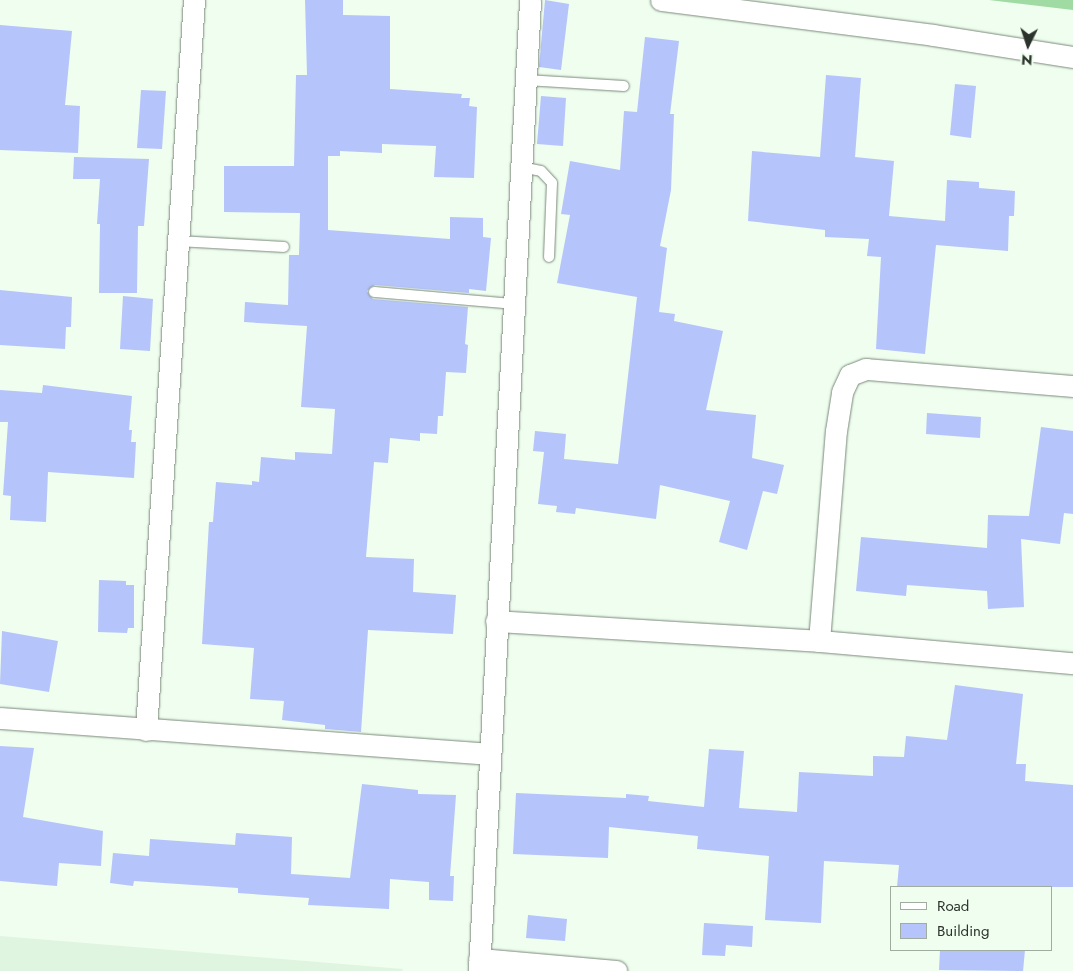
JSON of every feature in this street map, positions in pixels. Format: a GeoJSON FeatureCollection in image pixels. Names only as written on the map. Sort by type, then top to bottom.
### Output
{"type":"FeatureCollection","features":[{"type":"Feature","properties":{"kind":"street"},"geometry":{"type":"LineString","coordinates":[[146,730],[194,0]]}},
{"type":"Feature","properties":{"kind":"street"},"geometry":{"type":"LineString","coordinates":[[530,0],[488,754],[479,965],[616,971]]}},
{"type":"Feature","properties":{"kind":"street"},"geometry":{"type":"LineString","coordinates":[[661,0],[933,35],[1073,57]]}},
{"type":"Feature","properties":{"kind":"street"},"geometry":{"type":"LineString","coordinates":[[819,641],[836,431],[842,392],[850,375],[866,369],[1073,386]]}},
{"type":"Feature","properties":{"kind":"street"},"geometry":{"type":"LineString","coordinates":[[496,621],[819,641],[1073,663]]}},
{"type":"Feature","properties":{"kind":"street"},"geometry":{"type":"LineString","coordinates":[[0,718],[488,754]]}},
{"type":"Feature","properties":{"kind":"lane"},"geometry":{"type":"LineString","coordinates":[[526,80],[624,86]]}},
{"type":"Feature","properties":{"kind":"lane"},"geometry":{"type":"LineString","coordinates":[[521,168],[541,171],[552,183],[549,257]]}},
{"type":"Feature","properties":{"kind":"lane"},"geometry":{"type":"LineString","coordinates":[[178,241],[284,247]]}},
{"type":"Feature","properties":{"kind":"lane"},"geometry":{"type":"LineString","coordinates":[[374,292],[513,304]]}},
{"type":"Feature","properties":{"kind":"shaded area"},"geometry":{"type":"Polygon","coordinates":[[[0,936],[403,969],[402,971],[0,971],[0,936]]]}},
{"type":"Feature","properties":{"kind":"green space"},"geometry":{"type":"Polygon","coordinates":[[[989,0],[1073,0],[1073,10],[989,0]]]}},
{"type":"Feature","properties":{"kind":"building"},"geometry":{"type":"Polygon","coordinates":[[[305,0],[343,0],[343,15],[390,16],[390,89],[462,94],[461,98],[470,98],[469,106],[477,107],[474,178],[434,177],[436,146],[382,144],[382,153],[340,151],[340,156],[328,156],[328,230],[450,239],[450,217],[483,218],[483,237],[491,238],[486,291],[469,289],[469,293],[375,285],[367,291],[373,299],[468,307],[465,344],[468,345],[466,373],[446,372],[443,416],[438,416],[437,434],[420,433],[420,441],[390,438],[388,463],[374,462],[366,557],[414,559],[413,592],[456,595],[453,634],[368,630],[361,732],[325,729],[325,725],[282,720],[284,701],[250,699],[254,648],[202,644],[209,522],[213,522],[216,482],[252,485],[252,481],[259,482],[261,457],[295,460],[295,452],[332,454],[335,409],[301,407],[307,326],[244,322],[245,302],[288,305],[289,255],[299,255],[300,213],[224,212],[224,166],[294,166],[296,75],[307,75],[305,0]]]}},
{"type":"Feature","properties":{"kind":"building"},"geometry":{"type":"Polygon","coordinates":[[[545,0],[569,4],[561,70],[539,67],[545,0]]]}},
{"type":"Feature","properties":{"kind":"building"},"geometry":{"type":"Polygon","coordinates":[[[0,25],[72,31],[65,105],[80,106],[78,153],[0,150],[0,25]]]}},
{"type":"Feature","properties":{"kind":"building"},"geometry":{"type":"Polygon","coordinates":[[[645,37],[679,41],[670,114],[674,114],[671,190],[660,246],[667,248],[659,312],[675,314],[674,321],[723,331],[706,410],[756,415],[752,458],[784,465],[777,494],[763,491],[747,550],[719,542],[730,501],[660,485],[656,519],[576,508],[575,514],[556,512],[557,506],[538,504],[544,452],[533,451],[535,431],[566,434],[564,459],[618,464],[637,297],[557,283],[570,215],[561,214],[570,161],[620,170],[624,111],[637,112],[645,37]]]}},
{"type":"Feature","properties":{"kind":"building"},"geometry":{"type":"Polygon","coordinates":[[[826,75],[861,78],[855,157],[894,161],[889,216],[945,221],[947,180],[979,182],[979,188],[1015,191],[1014,216],[1009,216],[1008,251],[936,245],[925,354],[876,349],[881,257],[867,256],[869,239],[825,237],[825,230],[748,221],[752,151],[820,157],[826,75]]]}},
{"type":"Feature","properties":{"kind":"building"},"geometry":{"type":"Polygon","coordinates":[[[955,84],[976,86],[971,138],[950,135],[955,84]]]}},
{"type":"Feature","properties":{"kind":"building"},"geometry":{"type":"Polygon","coordinates":[[[141,90],[166,91],[162,149],[137,148],[141,90]]]}},
{"type":"Feature","properties":{"kind":"building"},"geometry":{"type":"Polygon","coordinates":[[[541,96],[566,98],[563,146],[537,144],[541,96]]]}},
{"type":"Feature","properties":{"kind":"building"},"geometry":{"type":"Polygon","coordinates":[[[74,157],[149,159],[144,226],[138,226],[137,293],[99,293],[100,224],[97,224],[100,179],[73,179],[74,157]]]}},
{"type":"Feature","properties":{"kind":"building"},"geometry":{"type":"Polygon","coordinates":[[[0,290],[72,297],[71,327],[66,327],[65,349],[0,345],[0,290]]]}},
{"type":"Feature","properties":{"kind":"building"},"geometry":{"type":"Polygon","coordinates":[[[123,296],[153,299],[150,351],[120,349],[123,296]]]}},
{"type":"Feature","properties":{"kind":"building"},"geometry":{"type":"Polygon","coordinates":[[[43,385],[132,396],[129,430],[132,430],[131,442],[136,442],[134,478],[48,472],[46,522],[10,520],[11,496],[3,495],[8,422],[0,422],[0,390],[42,393],[43,385]]]}},
{"type":"Feature","properties":{"kind":"building"},"geometry":{"type":"Polygon","coordinates":[[[927,413],[981,417],[980,438],[926,434],[927,413]]]}},
{"type":"Feature","properties":{"kind":"building"},"geometry":{"type":"Polygon","coordinates":[[[1041,427],[1073,431],[1073,514],[1064,513],[1060,544],[1021,539],[1024,607],[988,609],[987,591],[907,585],[906,596],[856,591],[861,537],[987,548],[988,515],[1029,516],[1041,427]]]}},
{"type":"Feature","properties":{"kind":"building"},"geometry":{"type":"Polygon","coordinates":[[[99,580],[126,581],[126,585],[134,585],[134,628],[128,628],[127,633],[98,632],[99,580]]]}},
{"type":"Feature","properties":{"kind":"building"},"geometry":{"type":"Polygon","coordinates":[[[2,631],[58,641],[49,692],[0,684],[2,631]]]}},
{"type":"Feature","properties":{"kind":"building"},"geometry":{"type":"Polygon","coordinates":[[[955,685],[1023,694],[1016,764],[1026,764],[1025,781],[1073,785],[1073,887],[897,886],[899,865],[824,861],[821,923],[765,920],[769,856],[697,849],[698,836],[609,827],[608,858],[513,854],[516,793],[626,798],[626,794],[649,796],[648,801],[704,807],[709,749],[744,751],[739,808],[797,812],[799,772],[873,776],[873,756],[904,757],[906,736],[947,740],[955,685]]]}},
{"type":"Feature","properties":{"kind":"building"},"geometry":{"type":"Polygon","coordinates":[[[0,746],[34,748],[23,817],[103,831],[101,866],[59,863],[57,886],[0,881],[0,746]]]}},
{"type":"Feature","properties":{"kind":"building"},"geometry":{"type":"Polygon","coordinates":[[[362,784],[418,790],[418,794],[456,795],[450,876],[454,876],[453,901],[429,900],[429,882],[390,879],[389,909],[308,905],[309,898],[238,893],[238,888],[134,881],[133,886],[110,883],[113,853],[149,856],[150,839],[235,845],[236,833],[292,837],[291,874],[350,878],[362,784]]]}},
{"type":"Feature","properties":{"kind":"building"},"geometry":{"type":"Polygon","coordinates":[[[528,915],[567,919],[565,941],[526,938],[528,915]]]}},
{"type":"Feature","properties":{"kind":"building"},"geometry":{"type":"Polygon","coordinates":[[[704,923],[753,926],[752,947],[726,945],[725,956],[702,955],[704,923]]]}},
{"type":"Feature","properties":{"kind":"building"},"geometry":{"type":"Polygon","coordinates":[[[940,951],[1025,951],[1023,971],[939,970],[940,951]]]}}]}
